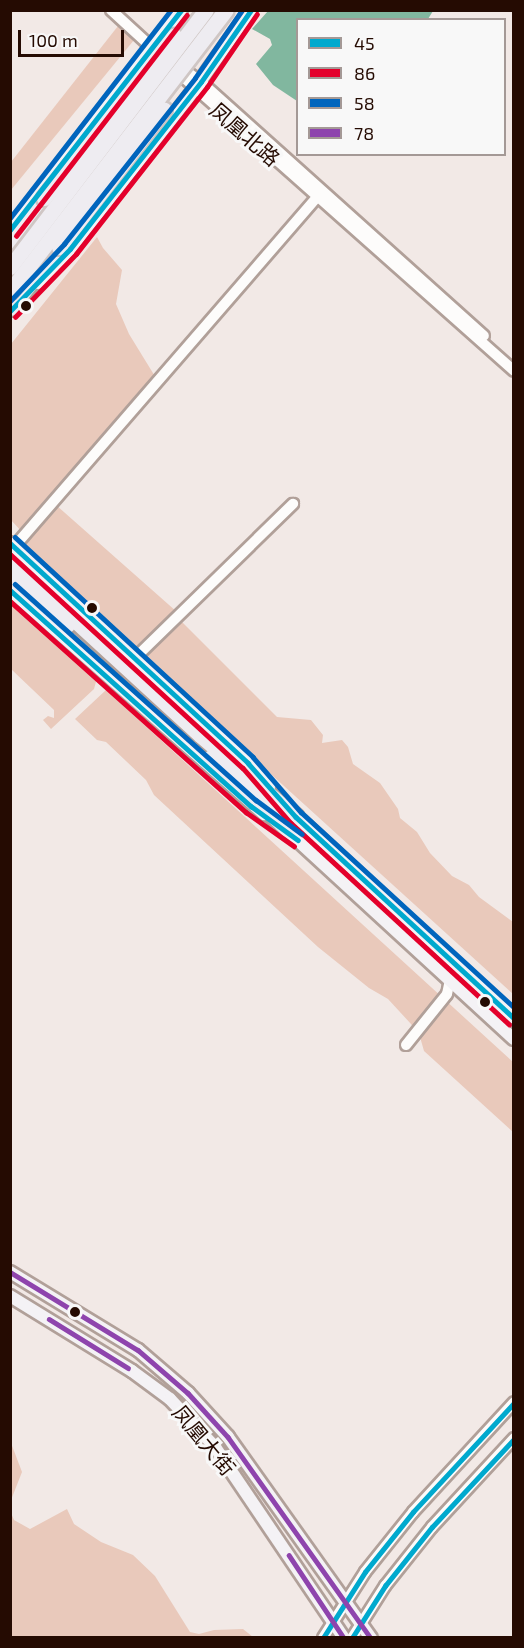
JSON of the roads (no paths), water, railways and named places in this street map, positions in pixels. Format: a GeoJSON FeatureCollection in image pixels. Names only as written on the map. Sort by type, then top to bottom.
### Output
{"type":"FeatureCollection","features":[{"type":"Feature","properties":{"kind":"highway"},"geometry":{"type":"LineString","coordinates":[[10,241],[195,10]]}},
{"type":"Feature","properties":{"kind":"highway"},"geometry":{"type":"LineString","coordinates":[[10,267],[206,10]]}},
{"type":"Feature","properties":{"kind":"highway"},"geometry":{"type":"LineString","coordinates":[[10,291],[226,10]]}},
{"type":"Feature","properties":{"kind":"highway"},"geometry":{"type":"LineString","coordinates":[[10,310],[238,10]]}},
{"type":"Feature","properties":{"kind":"highway"},"geometry":{"type":"LineString","coordinates":[[12,550],[88,638]]}},
{"type":"Feature","properties":{"kind":"highway"},"geometry":{"type":"LineString","coordinates":[[10,575],[88,638],[200,735],[292,824]]}},
{"type":"Feature","properties":{"kind":"main road"},"geometry":{"type":"LineString","coordinates":[[10,231],[181,10]]}},
{"type":"Feature","properties":{"kind":"main road"},"geometry":{"type":"LineString","coordinates":[[10,310],[70,249],[198,86],[251,10]]}},
{"type":"Feature","properties":{"kind":"main road"},"geometry":{"type":"LineString","coordinates":[[12,550],[135,658],[248,763],[292,824],[513,1039]]}},
{"type":"Feature","properties":{"kind":"main road"},"geometry":{"type":"LineString","coordinates":[[10,590],[251,806],[292,824],[513,1018]]}},
{"type":"Feature","properties":{"kind":"main road","name":"凤凰大街"},"geometry":{"type":"LineString","coordinates":[[10,1272],[138,1350],[188,1393],[228,1437],[347,1601],[371,1638]]}},
{"type":"Feature","properties":{"kind":"main road","name":"凤凰大街"},"geometry":{"type":"LineString","coordinates":[[10,1296],[132,1371],[170,1399],[215,1447],[344,1638]]}},
{"type":"Feature","properties":{"kind":"street","name":"凤凰北路"},"geometry":{"type":"LineString","coordinates":[[111,10],[513,362]]}},
{"type":"Feature","properties":{"kind":"street","name":"凤凰北路"},"geometry":{"type":"LineString","coordinates":[[198,86],[317,197],[513,371]]}},
{"type":"Feature","properties":{"kind":"street"},"geometry":{"type":"LineString","coordinates":[[12,550],[317,197]]}},
{"type":"Feature","properties":{"kind":"street"},"geometry":{"type":"LineString","coordinates":[[135,658],[293,504]]}},
{"type":"Feature","properties":{"kind":"street"},"geometry":{"type":"LineString","coordinates":[[406,1046],[447,994],[450,980]]}},
{"type":"Feature","properties":{"kind":"street"},"geometry":{"type":"LineString","coordinates":[[324,1638],[365,1572],[413,1512],[513,1402]]}},
{"type":"Feature","properties":{"kind":"street"},"geometry":{"type":"LineString","coordinates":[[352,1638],[385,1586],[432,1527],[513,1438]]}}]}
